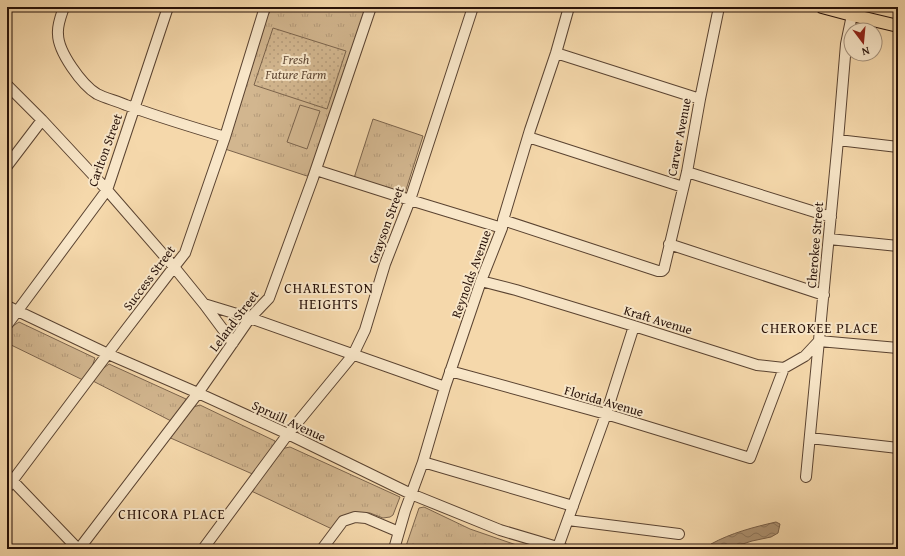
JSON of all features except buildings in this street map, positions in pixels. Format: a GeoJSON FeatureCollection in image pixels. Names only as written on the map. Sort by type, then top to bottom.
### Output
{"type":"FeatureCollection","features":[{"type":"Feature","properties":{"kind":"main road"},"geometry":{"type":"LineString","coordinates":[[822,7],[898,26]]}},
{"type":"Feature","properties":{"kind":"street"},"geometry":{"type":"LineString","coordinates":[[64,7],[59,22],[58,34],[60,44],[66,59],[76,73],[97,94],[134,108],[225,137]]}},
{"type":"Feature","properties":{"kind":"street","name":"Carlton Street"},"geometry":{"type":"LineString","coordinates":[[7,325],[107,190],[168,7]]}},
{"type":"Feature","properties":{"kind":"street","name":"Success Street"},"geometry":{"type":"LineString","coordinates":[[9,482],[185,253],[225,137],[266,7]]}},
{"type":"Feature","properties":{"kind":"street","name":"Leland Street"},"geometry":{"type":"LineString","coordinates":[[79,549],[198,393],[250,318],[268,298],[316,170],[371,7]]}},
{"type":"Feature","properties":{"kind":"street","name":"Grayson Street"},"geometry":{"type":"LineString","coordinates":[[203,549],[288,434],[353,355],[365,330],[385,264],[410,200],[473,7]]}},
{"type":"Feature","properties":{"kind":"street","name":"Reynolds Avenue"},"geometry":{"type":"LineString","coordinates":[[394,549],[405,511],[423,462],[450,371],[502,224],[569,7]]}},
{"type":"Feature","properties":{"kind":"street","name":"Carver Avenue"},"geometry":{"type":"LineString","coordinates":[[502,224],[662,271],[664,268],[683,187],[719,7]]}},
{"type":"Feature","properties":{"kind":"street","name":"Cherokee Street"},"geometry":{"type":"LineString","coordinates":[[806,477],[847,39],[852,15]]}},
{"type":"Feature","properties":{"kind":"street"},"geometry":{"type":"LineString","coordinates":[[556,53],[700,98]]}},
{"type":"Feature","properties":{"kind":"street"},"geometry":{"type":"LineString","coordinates":[[7,85],[42,120],[107,190],[174,267],[233,343]]}},
{"type":"Feature","properties":{"kind":"street"},"geometry":{"type":"LineString","coordinates":[[7,166],[42,120]]}},
{"type":"Feature","properties":{"kind":"street"},"geometry":{"type":"LineString","coordinates":[[528,137],[683,187]]}},
{"type":"Feature","properties":{"kind":"street"},"geometry":{"type":"LineString","coordinates":[[838,140],[898,147]]}},
{"type":"Feature","properties":{"kind":"street"},"geometry":{"type":"LineString","coordinates":[[316,170],[410,200],[502,224]]}},
{"type":"Feature","properties":{"kind":"street"},"geometry":{"type":"LineString","coordinates":[[686,172],[831,217]]}},
{"type":"Feature","properties":{"kind":"street"},"geometry":{"type":"LineString","coordinates":[[829,239],[898,246]]}},
{"type":"Feature","properties":{"kind":"street"},"geometry":{"type":"LineString","coordinates":[[669,244],[824,295]]}},
{"type":"Feature","properties":{"kind":"street","name":"Kraft Avenue"},"geometry":{"type":"LineString","coordinates":[[482,282],[516,290],[758,365],[784,368]]}},
{"type":"Feature","properties":{"kind":"street"},"geometry":{"type":"LineString","coordinates":[[204,304],[250,318],[445,387]]}},
{"type":"Feature","properties":{"kind":"street","name":"Spruill Avenue"},"geometry":{"type":"LineString","coordinates":[[7,306],[108,354],[288,434],[411,494],[500,530],[561,548]]}},
{"type":"Feature","properties":{"kind":"street"},"geometry":{"type":"LineString","coordinates":[[561,548],[568,520],[606,414],[634,326]]}},
{"type":"Feature","properties":{"kind":"street"},"geometry":{"type":"LineString","coordinates":[[784,368],[805,356],[819,341],[898,348]]}},
{"type":"Feature","properties":{"kind":"street","name":"Florida Avenue"},"geometry":{"type":"LineString","coordinates":[[450,371],[606,414],[750,458],[784,368]]}},
{"type":"Feature","properties":{"kind":"street"},"geometry":{"type":"LineString","coordinates":[[810,438],[898,448]]}},
{"type":"Feature","properties":{"kind":"street"},"geometry":{"type":"LineString","coordinates":[[423,462],[573,506]]}},
{"type":"Feature","properties":{"kind":"street"},"geometry":{"type":"LineString","coordinates":[[9,482],[79,549]]}},
{"type":"Feature","properties":{"kind":"street"},"geometry":{"type":"LineString","coordinates":[[322,549],[343,521],[355,517],[366,518],[399,532]]}},
{"type":"Feature","properties":{"kind":"street"},"geometry":{"type":"LineString","coordinates":[[568,520],[679,534]]}},
{"type":"Feature","properties":{"kind":"green space"},"geometry":{"type":"Polygon","coordinates":[[[273,7],[370,7],[313,178],[222,148],[262,24],[273,7]]]}},
{"type":"Feature","properties":{"kind":"green space","name":"Fresh Future Farm"},"geometry":{"type":"Polygon","coordinates":[[[273,28],[346,51],[327,109],[254,85],[273,28]]]}},
{"type":"Feature","properties":{"kind":"green space"},"geometry":{"type":"Polygon","coordinates":[[[300,105],[320,111],[307,149],[287,142],[300,105]]]}},
{"type":"Feature","properties":{"kind":"green space"},"geometry":{"type":"Polygon","coordinates":[[[373,119],[423,136],[405,193],[354,178],[373,119]]]}},
{"type":"Feature","properties":{"kind":"green space"},"geometry":{"type":"Polygon","coordinates":[[[19,322],[95,358],[87,382],[7,343],[7,330],[19,322]]]}},
{"type":"Feature","properties":{"kind":"green space"},"geometry":{"type":"Polygon","coordinates":[[[109,364],[186,399],[177,421],[186,409],[200,405],[275,441],[276,450],[290,447],[400,497],[393,515],[383,518],[370,513],[353,513],[332,529],[247,489],[257,476],[166,436],[175,423],[89,379],[109,364]]]}},
{"type":"Feature","properties":{"kind":"green space"},"geometry":{"type":"Polygon","coordinates":[[[424,507],[470,529],[528,549],[405,549],[419,508],[424,507]]]}},
{"type":"Feature","properties":{"kind":"water"},"geometry":{"type":"Polygon","coordinates":[[[776,522],[780,524],[778,533],[771,537],[727,549],[715,549],[711,544],[751,528],[776,522]]]}},
{"type":"Feature","properties":{"kind":"district","name":"CHARLESTON HEIGHTS"},"geometry":{"type":"Point","coordinates":[329,296]}},
{"type":"Feature","properties":{"kind":"district","name":"CHEROKEE PLACE"},"geometry":{"type":"Point","coordinates":[820,328]}},
{"type":"Feature","properties":{"kind":"district","name":"CHICORA PLACE"},"geometry":{"type":"Point","coordinates":[172,514]}}]}
